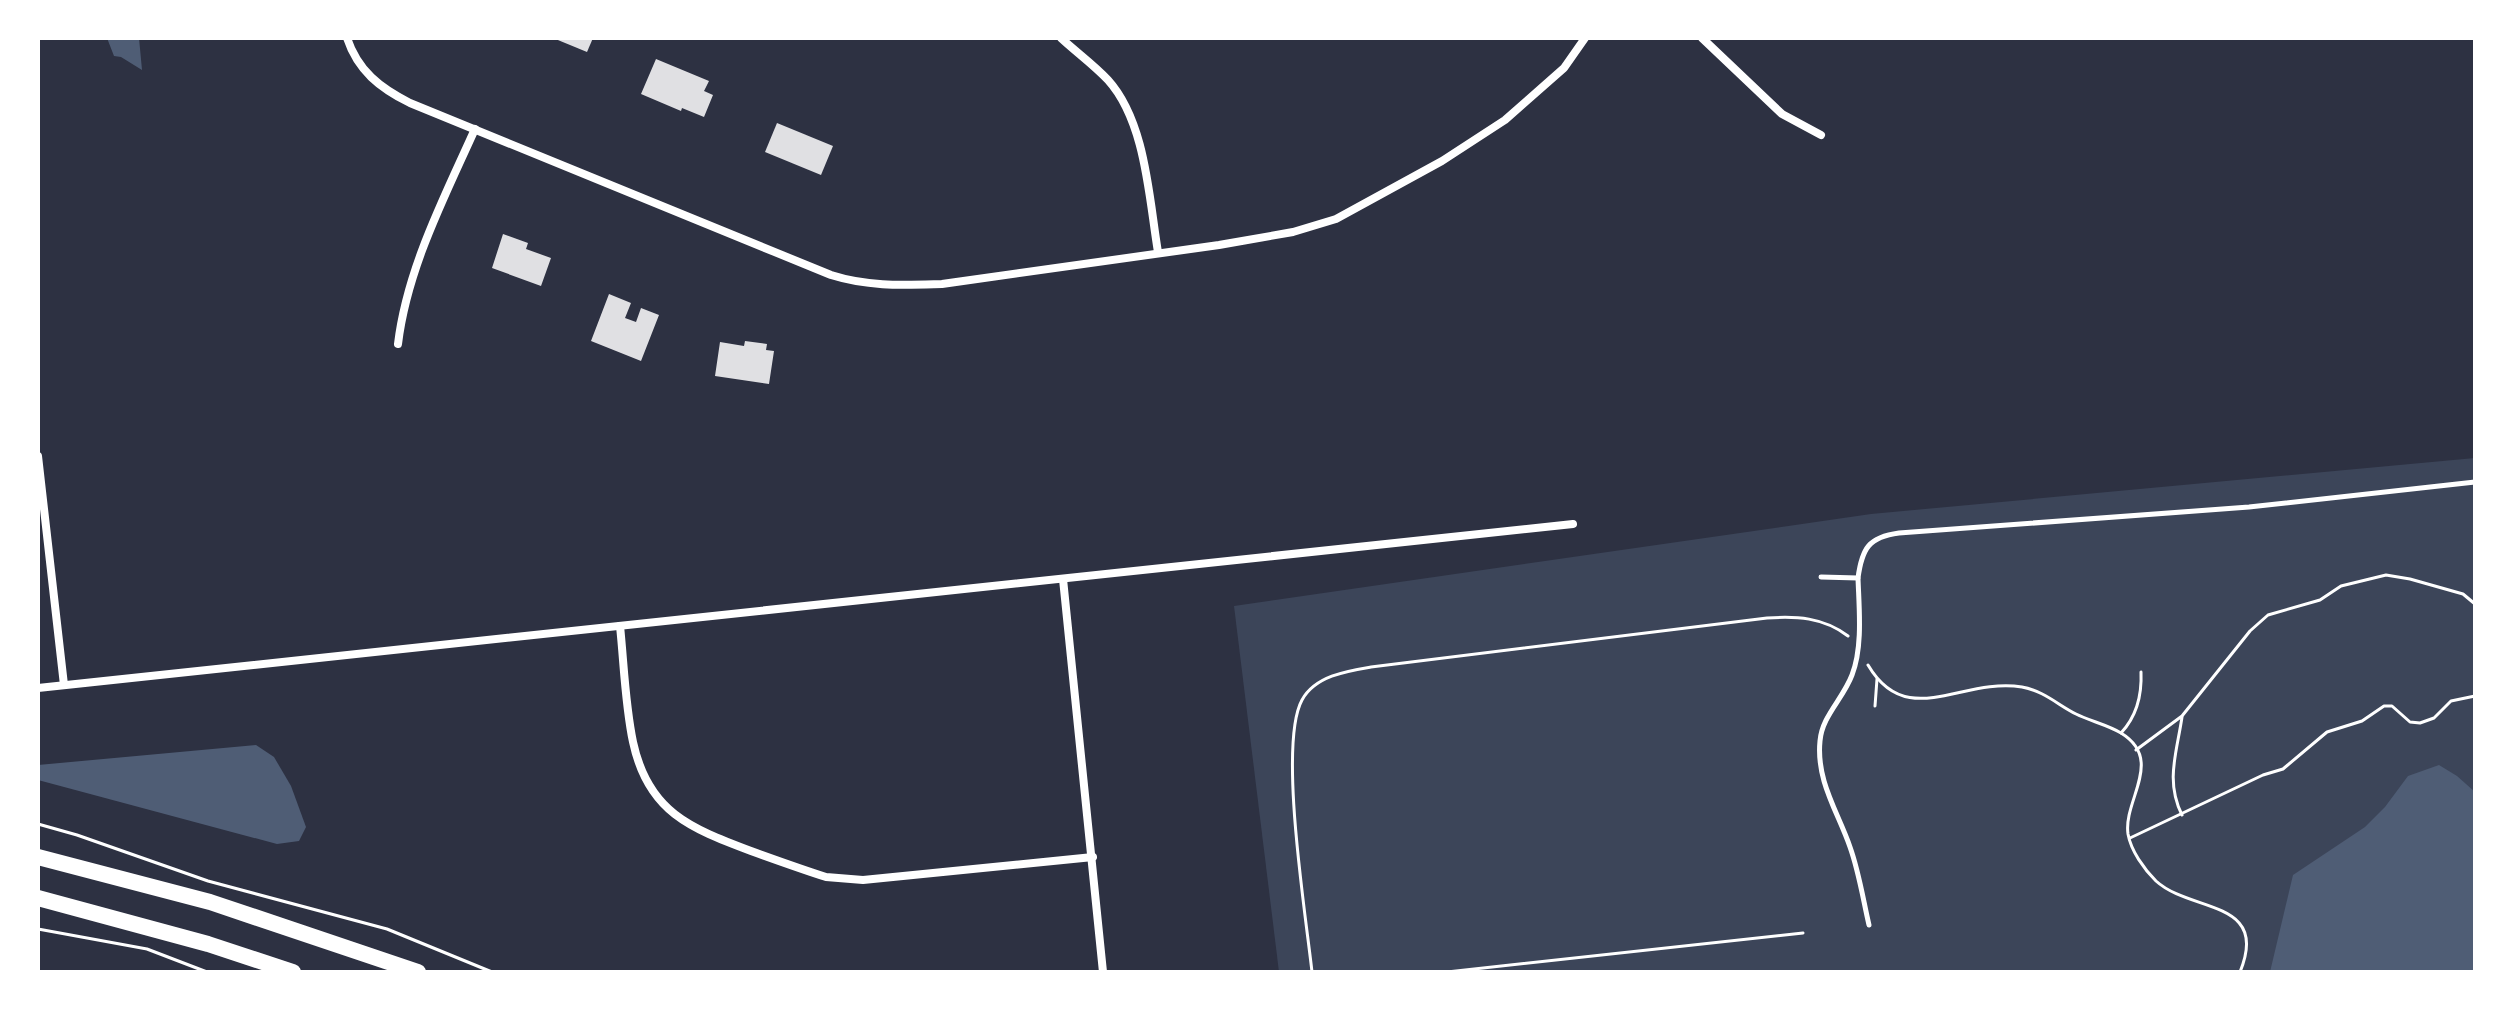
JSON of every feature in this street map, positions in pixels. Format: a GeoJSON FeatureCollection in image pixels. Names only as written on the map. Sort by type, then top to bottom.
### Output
{"type":"FeatureCollection","features":[{"type":"Feature","properties":{"kind":"main road"},"geometry":{"type":"LineString","coordinates":[[38,857],[210,902],[418,972]]}},
{"type":"Feature","properties":{"kind":"main road"},"geometry":{"type":"LineString","coordinates":[[38,898],[208,944],[293,972]]}},
{"type":"Feature","properties":{"kind":"street"},"geometry":{"type":"LineString","coordinates":[[347,38],[359,63],[373,81],[386,90],[475,129],[831,275],[858,283],[942,284],[1219,245],[1293,232],[1336,219],[1442,161],[1505,120],[1564,68],[1585,38]]}},
{"type":"Feature","properties":{"kind":"street"},"geometry":{"type":"LineString","coordinates":[[1061,38],[1108,80],[1127,109],[1142,156],[1158,252]]}},
{"type":"Feature","properties":{"kind":"street"},"geometry":{"type":"LineString","coordinates":[[1702,38],[1782,114],[1821,135]]}},
{"type":"Feature","properties":{"kind":"street"},"geometry":{"type":"LineString","coordinates":[[398,344],[402,311],[422,251],[475,129]]}},
{"type":"Feature","properties":{"kind":"street"},"geometry":{"type":"LineString","coordinates":[[38,456],[64,685]]}},
{"type":"Feature","properties":{"kind":"street"},"geometry":{"type":"LineString","coordinates":[[38,688],[1573,524]]}},
{"type":"Feature","properties":{"kind":"street"},"geometry":{"type":"LineString","coordinates":[[1063,579],[1103,972]]}},
{"type":"Feature","properties":{"kind":"street"},"geometry":{"type":"LineString","coordinates":[[620,626],[633,740],[642,771],[649,786],[671,812],[701,832],[817,874],[844,879],[863,880],[1093,857]]}},
{"type":"Feature","properties":{"kind":"lane"},"geometry":{"type":"LineString","coordinates":[[1869,925],[1850,846],[1827,793],[1819,756],[1821,732],[1854,671],[1858,578],[1868,545],[1888,535],[2249,507],[2475,482]]}},
{"type":"Feature","properties":{"kind":"lane"},"geometry":{"type":"LineString","coordinates":[[1821,577],[1858,578]]}},
{"type":"Feature","properties":{"kind":"path"},"geometry":{"type":"LineString","coordinates":[[2136,750],[2182,716],[2261,620],[2320,600],[2341,586],[2377,576],[2395,575],[2463,594],[2475,604]]}},
{"type":"Feature","properties":{"kind":"path"},"geometry":{"type":"LineString","coordinates":[[1312,972],[1296,816],[1292,740],[1301,700],[1318,683],[1342,673],[1386,665],[1779,617],[1814,619],[1840,630],[1857,647],[1877,679],[1889,691],[1910,700],[1988,685],[2033,689],[2072,712],[2121,733],[2140,757],[2142,773],[2129,823],[2130,838],[2141,863],[2170,891],[2224,910],[2239,922],[2247,947],[2240,972]]}},
{"type":"Feature","properties":{"kind":"path"},"geometry":{"type":"LineString","coordinates":[[2121,733],[2138,704],[2141,672]]}},
{"type":"Feature","properties":{"kind":"path"},"geometry":{"type":"LineString","coordinates":[[1875,706],[1877,679]]}},
{"type":"Feature","properties":{"kind":"path"},"geometry":{"type":"LineString","coordinates":[[2130,838],[2288,766],[2321,735],[2362,721],[2384,706],[2392,706],[2410,722],[2420,723],[2434,718],[2451,701],[2475,696]]}},
{"type":"Feature","properties":{"kind":"path"},"geometry":{"type":"LineString","coordinates":[[2182,716],[2172,785],[2182,815]]}},
{"type":"Feature","properties":{"kind":"path"},"geometry":{"type":"LineString","coordinates":[[38,824],[208,881],[387,929],[492,972]]}},
{"type":"Feature","properties":{"kind":"path"},"geometry":{"type":"LineString","coordinates":[[38,929],[147,949],[207,972]]}},
{"type":"Feature","properties":{"kind":"path"},"geometry":{"type":"LineString","coordinates":[[1447,972],[1803,933]]}},
{"type":"Feature","properties":{"kind":"shaded area"},"geometry":{"type":"Polygon","coordinates":[[[107,38],[139,38],[142,70],[114,56],[107,38]]]}},
{"type":"Feature","properties":{"kind":"shaded area"},"geometry":{"type":"Polygon","coordinates":[[[2475,458],[2475,972],[1279,972],[1234,606],[1871,514],[2475,458]]]}},
{"type":"Feature","properties":{"kind":"shaded area"},"geometry":{"type":"Polygon","coordinates":[[[256,745],[274,757],[291,786],[306,827],[299,841],[277,844],[38,780],[38,765],[256,745]]]}},
{"type":"Feature","properties":{"kind":"shaded area"},"geometry":{"type":"Polygon","coordinates":[[[2439,765],[2475,792],[2475,972],[2270,972],[2293,875],[2365,827],[2408,776],[2439,765]]]}},
{"type":"Feature","properties":{"kind":"building"},"geometry":{"type":"Polygon","coordinates":[[[553,38],[593,38],[587,52],[553,38]]]}},
{"type":"Feature","properties":{"kind":"building"},"geometry":{"type":"Polygon","coordinates":[[[656,59],[709,81],[704,91],[713,95],[704,117],[641,94],[656,59]]]}},
{"type":"Feature","properties":{"kind":"building"},"geometry":{"type":"Polygon","coordinates":[[[777,123],[833,146],[821,175],[765,152],[777,123]]]}},
{"type":"Feature","properties":{"kind":"building"},"geometry":{"type":"Polygon","coordinates":[[[503,234],[528,243],[526,249],[551,258],[541,286],[492,268],[503,234]]]}},
{"type":"Feature","properties":{"kind":"building"},"geometry":{"type":"Polygon","coordinates":[[[609,294],[631,303],[625,318],[636,322],[641,308],[659,315],[641,361],[591,341],[609,294]]]}},
{"type":"Feature","properties":{"kind":"building"},"geometry":{"type":"Polygon","coordinates":[[[745,341],[767,344],[766,350],[774,351],[769,384],[715,376],[720,342],[744,346],[745,341]]]}}]}
